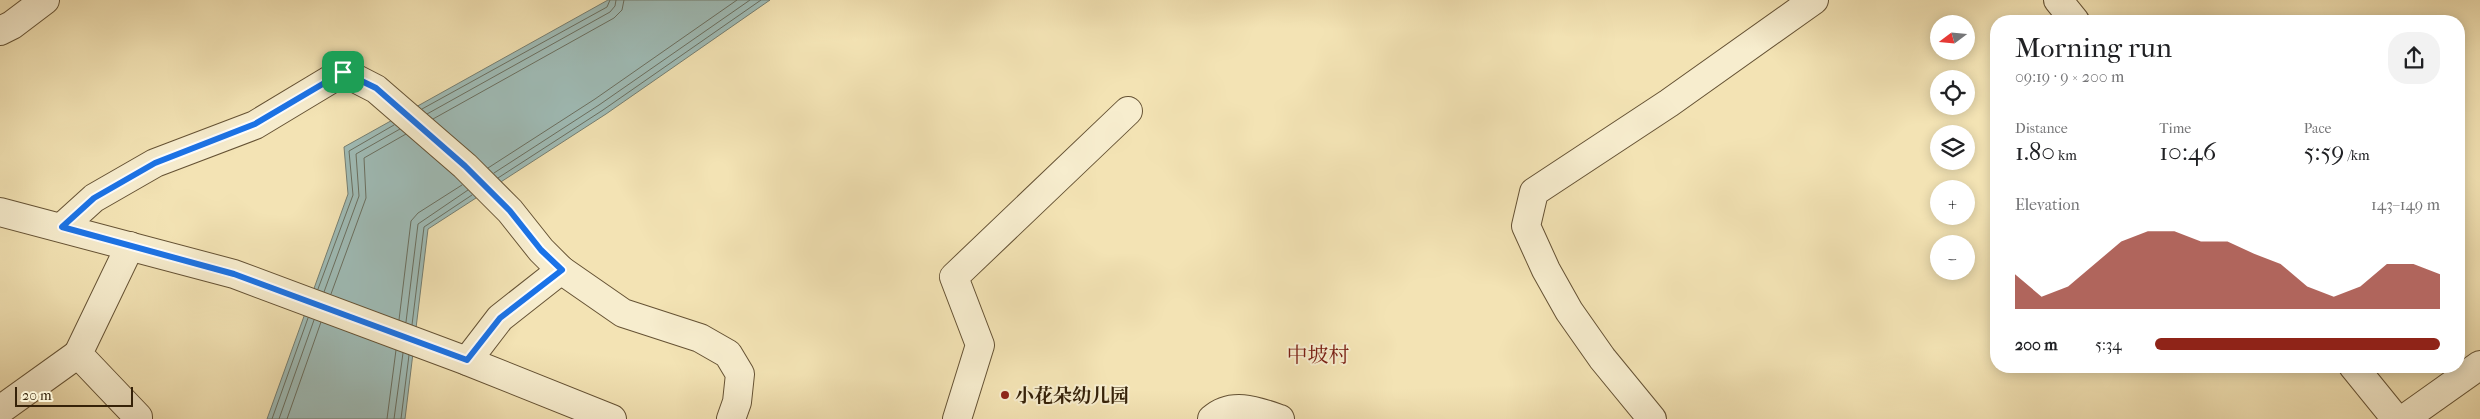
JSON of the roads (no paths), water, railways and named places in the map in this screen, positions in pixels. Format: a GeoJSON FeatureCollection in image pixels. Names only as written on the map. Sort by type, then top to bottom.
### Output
{"type":"FeatureCollection","features":[{"type":"Feature","properties":{"kind":"street"},"geometry":{"type":"LineString","coordinates":[[0,30],[12,25],[45,0]]}},
{"type":"Feature","properties":{"kind":"street"},"geometry":{"type":"LineString","coordinates":[[1652,419],[1602,358],[1569,311],[1546,270],[1526,226],[1534,192],[1670,103],[1814,0]]}},
{"type":"Feature","properties":{"kind":"street"},"geometry":{"type":"LineString","coordinates":[[2058,0],[2070,15]]}},
{"type":"Feature","properties":{"kind":"street"},"geometry":{"type":"LineString","coordinates":[[62,227],[94,198],[155,163],[255,124],[343,72],[376,88],[465,166],[510,211],[541,250],[562,270],[623,313],[700,338],[728,354],[740,374],[737,402],[731,419]]}},
{"type":"Feature","properties":{"kind":"street"},"geometry":{"type":"LineString","coordinates":[[956,419],[980,345],[954,277],[1128,111]]}},
{"type":"Feature","properties":{"kind":"street"},"geometry":{"type":"LineString","coordinates":[[0,212],[234,274],[467,360],[612,419]]}},
{"type":"Feature","properties":{"kind":"street"},"geometry":{"type":"LineString","coordinates":[[0,410],[78,354],[130,246]]}},
{"type":"Feature","properties":{"kind":"street"},"geometry":{"type":"LineString","coordinates":[[467,360],[500,318],[562,270]]}},
{"type":"Feature","properties":{"kind":"street"},"geometry":{"type":"LineString","coordinates":[[78,354],[138,416],[138,419]]}},
{"type":"Feature","properties":{"kind":"street"},"geometry":{"type":"LineString","coordinates":[[2404,419],[2480,365]]}},
{"type":"Feature","properties":{"kind":"street"},"geometry":{"type":"LineString","coordinates":[[2360,373],[2396,419]]}},
{"type":"Feature","properties":{"kind":"street"},"geometry":{"type":"LineString","coordinates":[[1212,419],[1221,411],[1252,409],[1280,419]]}},
{"type":"Feature","properties":{"kind":"water"},"geometry":{"type":"Polygon","coordinates":[[[608,0],[770,0],[606,114],[428,229],[405,419],[267,419],[348,194],[344,147],[608,0]]]}},
{"type":"Feature","properties":{"kind":"place","name":"小花朵幼儿园"},"geometry":{"type":"Point","coordinates":[1005,395]}},
{"type":"Feature","properties":{"kind":"district","name":"中坡村"},"geometry":{"type":"Point","coordinates":[1318,355]}}]}
